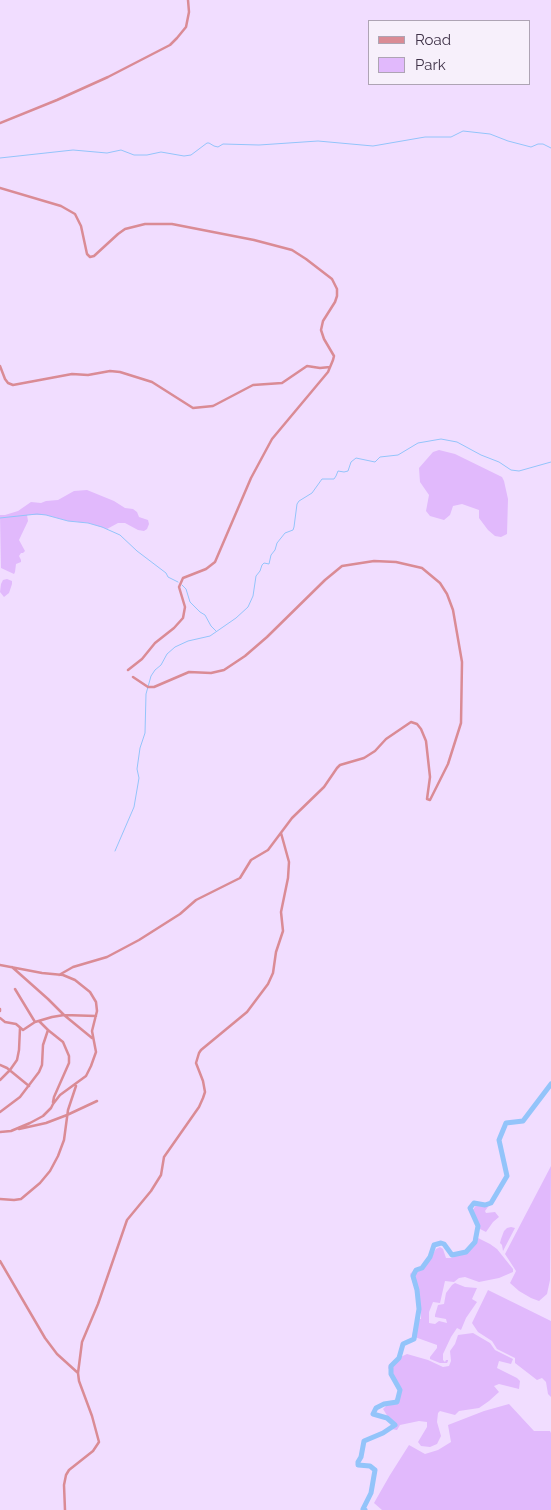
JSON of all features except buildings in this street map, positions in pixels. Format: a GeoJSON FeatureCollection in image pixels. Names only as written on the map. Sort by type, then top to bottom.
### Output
{"type":"FeatureCollection","features":[{"type":"Feature","properties":{"kind":"street"},"geometry":{"type":"LineString","coordinates":[[0,122],[57,100],[108,77],[170,45],[186,27],[190,12],[188,0]]}},
{"type":"Feature","properties":{"kind":"street"},"geometry":{"type":"LineString","coordinates":[[0,188],[61,206],[76,214],[81,226],[87,254],[90,258],[125,229],[138,225],[155,223],[197,228],[274,244],[292,250],[332,280],[337,289],[335,302],[323,321],[321,330],[324,339],[333,353],[334,360],[315,389],[272,439],[247,486],[215,562],[206,569],[183,578],[179,587],[184,607],[182,618],[174,628],[155,643],[142,659],[128,670]]}},
{"type":"Feature","properties":{"kind":"street"},"geometry":{"type":"LineString","coordinates":[[0,366],[5,379],[13,385],[72,374],[88,375],[110,371],[120,372],[152,382],[194,408],[218,404],[253,386],[282,383],[307,366],[330,367]]}},
{"type":"Feature","properties":{"kind":"street"},"geometry":{"type":"LineString","coordinates":[[59,975],[73,967],[106,957],[139,940],[180,914],[196,900],[240,878],[251,860],[268,850],[292,818],[324,787],[340,765],[364,758],[375,751],[386,739],[411,722],[417,724],[421,729],[426,741],[430,777],[427,799],[429,800],[448,764],[461,722],[462,662],[453,610],[447,594],[440,583],[422,568],[396,562],[374,561],[342,566],[246,656],[224,670],[211,673],[189,672],[154,687],[148,687],[133,677]]}},
{"type":"Feature","properties":{"kind":"street"},"geometry":{"type":"LineString","coordinates":[[65,1510],[64,1485],[66,1475],[93,1451],[99,1442],[78,1373],[82,1342],[98,1304],[127,1220],[151,1191],[161,1175],[164,1157],[200,1107],[204,1098],[203,1081],[196,1063],[199,1053],[247,1012],[268,984],[273,973],[276,952],[283,931],[280,912],[290,862],[281,833]]}},
{"type":"Feature","properties":{"kind":"street"},"geometry":{"type":"LineString","coordinates":[[0,965],[59,975],[75,980],[90,992],[97,1007],[92,1031],[96,1052],[86,1076],[60,1095],[52,1108],[43,1116],[15,1129]]}},
{"type":"Feature","properties":{"kind":"street"},"geometry":{"type":"LineString","coordinates":[[10,966],[93,1039]]}},
{"type":"Feature","properties":{"kind":"street"},"geometry":{"type":"LineString","coordinates":[[15,989],[34,1022]]}},
{"type":"Feature","properties":{"kind":"street"},"geometry":{"type":"LineString","coordinates":[[0,1018],[5,1022],[16,1024],[22,1030],[26,1030],[34,1022],[52,1017],[64,1015],[96,1016]]}},
{"type":"Feature","properties":{"kind":"street"},"geometry":{"type":"LineString","coordinates":[[39,1021],[63,1042],[69,1056],[69,1063],[54,1097],[53,1104]]}},
{"type":"Feature","properties":{"kind":"street"},"geometry":{"type":"LineString","coordinates":[[0,1080],[17,1060],[20,1028]]}},
{"type":"Feature","properties":{"kind":"street"},"geometry":{"type":"LineString","coordinates":[[0,1112],[20,1097],[39,1072],[42,1065],[43,1045],[48,1030]]}},
{"type":"Feature","properties":{"kind":"street"},"geometry":{"type":"LineString","coordinates":[[0,1065],[10,1070],[29,1086]]}},
{"type":"Feature","properties":{"kind":"street"},"geometry":{"type":"LineString","coordinates":[[0,1199],[22,1199],[45,1177],[58,1156],[64,1140],[70,1100],[76,1084]]}},
{"type":"Feature","properties":{"kind":"street"},"geometry":{"type":"LineString","coordinates":[[0,1132],[46,1123],[97,1101]]}},
{"type":"Feature","properties":{"kind":"street"},"geometry":{"type":"LineString","coordinates":[[0,1261],[45,1338],[57,1354],[78,1373]]}},
{"type":"Feature","properties":{"kind":"green space"},"geometry":{"type":"Polygon","coordinates":[[[439,450],[455,454],[502,477],[508,499],[507,534],[501,537],[495,536],[479,518],[479,510],[462,504],[453,506],[450,515],[444,520],[430,516],[426,511],[429,495],[420,482],[419,468],[433,452],[439,450]]]}},
{"type":"Feature","properties":{"kind":"green space"},"geometry":{"type":"Polygon","coordinates":[[[87,490],[114,501],[125,508],[133,509],[139,517],[148,520],[147,529],[144,531],[138,530],[125,523],[118,523],[107,529],[88,523],[68,521],[46,515],[27,515],[28,521],[19,540],[25,551],[19,556],[21,562],[16,564],[14,574],[1,568],[0,515],[18,511],[31,502],[41,503],[58,500],[74,491],[87,490]]]}},
{"type":"Feature","properties":{"kind":"green space"},"geometry":{"type":"Polygon","coordinates":[[[3,580],[12,581],[12,584],[9,593],[4,597],[0,592],[1,584],[3,580]]]}},
{"type":"Feature","properties":{"kind":"green space"},"geometry":{"type":"Polygon","coordinates":[[[551,1166],[550,1280],[547,1294],[539,1301],[519,1291],[510,1283],[516,1271],[505,1254],[551,1166]]]}},
{"type":"Feature","properties":{"kind":"green space"},"geometry":{"type":"Polygon","coordinates":[[[477,1204],[490,1204],[485,1211],[486,1213],[495,1212],[499,1217],[486,1232],[478,1228],[479,1226],[472,1211],[477,1204]]]}},
{"type":"Feature","properties":{"kind":"green space"},"geometry":{"type":"Polygon","coordinates":[[[511,1227],[515,1228],[503,1251],[500,1243],[501,1239],[504,1231],[511,1227]]]}},
{"type":"Feature","properties":{"kind":"green space"},"geometry":{"type":"Polygon","coordinates":[[[474,1236],[497,1249],[513,1269],[513,1272],[499,1278],[479,1282],[465,1277],[459,1278],[454,1282],[445,1281],[440,1303],[433,1302],[429,1312],[429,1323],[435,1324],[439,1321],[447,1323],[446,1319],[435,1317],[435,1315],[438,1305],[444,1304],[446,1293],[455,1283],[465,1287],[477,1288],[472,1299],[477,1302],[466,1318],[461,1330],[457,1328],[451,1337],[443,1354],[443,1360],[445,1362],[448,1360],[447,1363],[440,1363],[430,1359],[437,1345],[412,1336],[416,1319],[421,1319],[421,1312],[418,1308],[410,1274],[428,1262],[436,1249],[440,1247],[443,1249],[446,1258],[454,1257],[455,1253],[461,1254],[473,1242],[474,1236]]]}},
{"type":"Feature","properties":{"kind":"green space"},"geometry":{"type":"Polygon","coordinates":[[[488,1290],[551,1321],[551,1397],[548,1394],[546,1382],[542,1378],[537,1380],[515,1363],[515,1358],[497,1349],[492,1341],[478,1332],[472,1323],[488,1290]]]}},
{"type":"Feature","properties":{"kind":"green space"},"geometry":{"type":"Polygon","coordinates":[[[473,1333],[490,1343],[495,1350],[513,1359],[511,1364],[499,1361],[497,1368],[517,1378],[520,1381],[519,1389],[499,1384],[494,1386],[499,1392],[479,1408],[459,1411],[455,1415],[440,1411],[437,1422],[441,1436],[437,1444],[430,1447],[421,1446],[418,1442],[427,1427],[427,1422],[419,1421],[400,1425],[397,1430],[391,1429],[393,1425],[383,1409],[394,1404],[398,1391],[394,1375],[388,1368],[389,1365],[394,1360],[407,1354],[443,1367],[449,1366],[451,1361],[450,1351],[458,1335],[473,1333]]]}},
{"type":"Feature","properties":{"kind":"green space"},"geometry":{"type":"Polygon","coordinates":[[[509,1404],[534,1431],[550,1431],[551,1433],[551,1510],[382,1510],[374,1503],[409,1445],[425,1454],[438,1450],[451,1442],[448,1425],[484,1411],[509,1404]]]}},
{"type":"Feature","properties":{"kind":"waterway"},"geometry":{"type":"LineString","coordinates":[[0,158],[73,150],[107,153],[121,150],[134,155],[161,152],[184,156],[191,155],[207,143],[218,147],[223,144],[259,145],[318,141],[373,146],[425,137],[451,137],[463,131],[490,134],[531,147],[543,144],[551,148]]}},
{"type":"Feature","properties":{"kind":"waterway"},"geometry":{"type":"LineString","coordinates":[[115,851],[134,807],[139,778],[137,769],[140,748],[145,733],[146,694],[151,676],[161,665],[167,654],[175,647],[188,641],[210,636],[248,607],[253,596],[256,576],[262,565],[264,563],[269,564],[277,543],[285,533],[293,530],[297,504],[312,493],[322,479],[334,479],[338,471],[348,471],[351,462],[356,458],[375,462],[380,457],[398,455],[418,443],[441,439],[457,442],[499,462],[511,470],[519,471],[551,462]]}},
{"type":"Feature","properties":{"kind":"waterway"},"geometry":{"type":"LineString","coordinates":[[0,518],[37,514],[102,527],[120,535],[137,551],[166,573],[168,577],[178,582]]}},
{"type":"Feature","properties":{"kind":"waterway"},"geometry":{"type":"LineString","coordinates":[[182,585],[186,589],[190,602],[205,615],[216,631]]}},
{"type":"Feature","properties":{"kind":"waterway"},"geometry":{"type":"LineString","coordinates":[[365,1510],[363,1509],[371,1493],[375,1470],[370,1466],[358,1465],[358,1462],[361,1457],[364,1441],[383,1433],[395,1425],[387,1418],[373,1414],[376,1408],[384,1404],[397,1402],[400,1390],[391,1374],[391,1366],[399,1358],[403,1344],[414,1339],[419,1309],[413,1276],[416,1270],[422,1268],[430,1257],[434,1245],[444,1244],[452,1255],[466,1252],[475,1242],[478,1226],[470,1208],[474,1203],[485,1205],[491,1203],[507,1176],[499,1140],[506,1123],[523,1121],[551,1084]]}}]}
